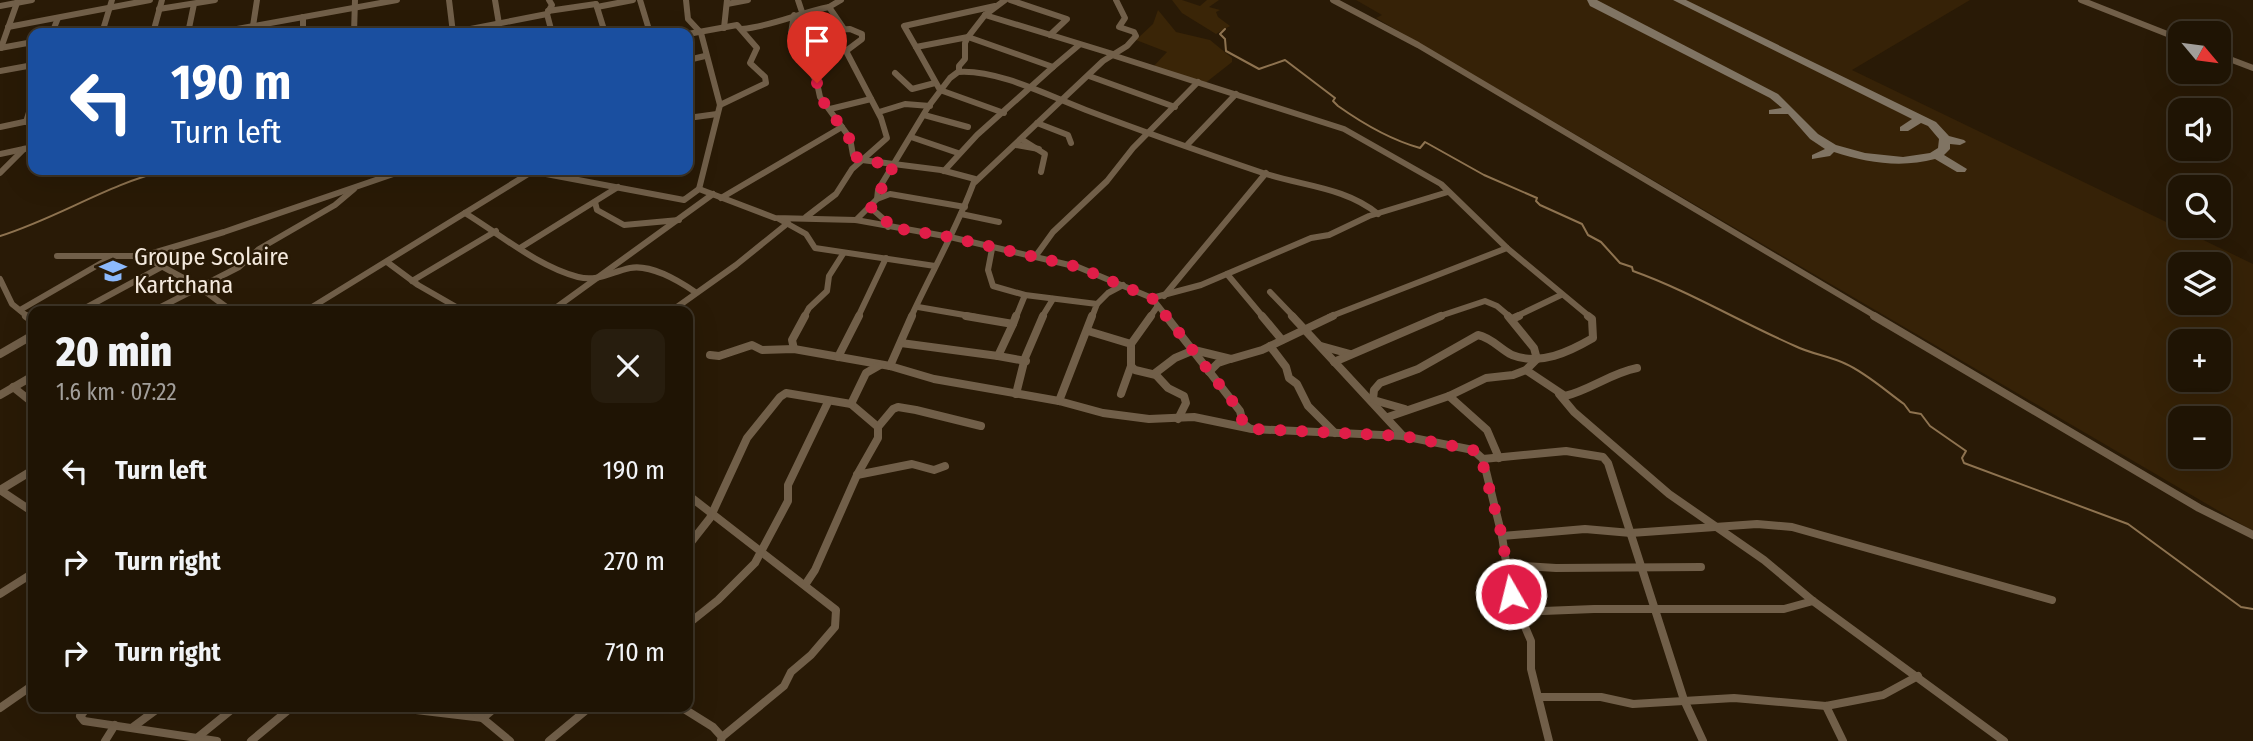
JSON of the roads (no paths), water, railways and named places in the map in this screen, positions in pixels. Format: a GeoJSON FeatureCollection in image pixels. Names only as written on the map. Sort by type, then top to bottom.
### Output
{"type":"FeatureCollection","features":[{"type":"Feature","properties":{"kind":"street"},"geometry":{"type":"LineString","coordinates":[[0,6],[32,0]]}},
{"type":"Feature","properties":{"kind":"street"},"geometry":{"type":"LineString","coordinates":[[104,28],[112,0]]}},
{"type":"Feature","properties":{"kind":"street"},"geometry":{"type":"LineString","coordinates":[[8,27],[150,0]]}},
{"type":"Feature","properties":{"kind":"street"},"geometry":{"type":"LineString","coordinates":[[154,28],[162,0]]}},
{"type":"Feature","properties":{"kind":"street"},"geometry":{"type":"LineString","coordinates":[[159,9],[215,0]]}},
{"type":"Feature","properties":{"kind":"street"},"geometry":{"type":"LineString","coordinates":[[253,26],[257,1],[267,0]]}},
{"type":"Feature","properties":{"kind":"street"},"geometry":{"type":"LineString","coordinates":[[354,28],[355,0]]}},
{"type":"Feature","properties":{"kind":"street"},"geometry":{"type":"LineString","coordinates":[[242,28],[396,0]]}},
{"type":"Feature","properties":{"kind":"street"},"geometry":{"type":"LineString","coordinates":[[449,0],[452,28]]}},
{"type":"Feature","properties":{"kind":"street"},"geometry":{"type":"LineString","coordinates":[[495,0],[499,24]]}},
{"type":"Feature","properties":{"kind":"street"},"geometry":{"type":"LineString","coordinates":[[550,0],[552,5],[548,13],[551,28]]}},
{"type":"Feature","properties":{"kind":"street"},"geometry":{"type":"LineString","coordinates":[[478,28],[596,4],[633,0]]}},
{"type":"Feature","properties":{"kind":"street"},"geometry":{"type":"LineString","coordinates":[[639,0],[648,28]]}},
{"type":"Feature","properties":{"kind":"street"},"geometry":{"type":"LineString","coordinates":[[559,175],[684,200],[699,189],[720,105],[701,33],[688,19],[686,0]]}},
{"type":"Feature","properties":{"kind":"street"},"geometry":{"type":"LineString","coordinates":[[724,28],[727,2],[748,0]]}},
{"type":"Feature","properties":{"kind":"street"},"geometry":{"type":"LineString","coordinates":[[797,0],[802,12]]}},
{"type":"Feature","properties":{"kind":"street"},"geometry":{"type":"LineString","coordinates":[[742,29],[769,26],[802,12],[829,7],[841,0]]}},
{"type":"Feature","properties":{"kind":"street"},"geometry":{"type":"LineString","coordinates":[[959,71],[959,66],[965,59],[965,43],[968,37],[985,15],[1007,0],[1067,19],[1050,35]]}},
{"type":"Feature","properties":{"kind":"street"},"geometry":{"type":"LineString","coordinates":[[852,404],[866,373],[885,365],[901,343],[934,265],[965,207],[975,182],[1113,54],[1127,46],[1136,36],[1134,32],[1119,27],[1125,16],[1116,0]]}},
{"type":"Feature","properties":{"kind":"street"},"geometry":{"type":"LineString","coordinates":[[1333,0],[1430,52],[2199,508],[2253,534]]}},
{"type":"Feature","properties":{"kind":"street"},"geometry":{"type":"LineString","coordinates":[[2081,0],[2168,34]]}},
{"type":"Feature","properties":{"kind":"street"},"geometry":{"type":"LineString","coordinates":[[0,48],[18,1]]}},
{"type":"Feature","properties":{"kind":"street"},"geometry":{"type":"LineString","coordinates":[[189,28],[194,4]]}},
{"type":"Feature","properties":{"kind":"street"},"geometry":{"type":"LineString","coordinates":[[596,4],[603,28]]}},
{"type":"Feature","properties":{"kind":"street"},"geometry":{"type":"LineString","coordinates":[[998,6],[904,26],[940,90],[1004,113]]}},
{"type":"Feature","properties":{"kind":"street"},"geometry":{"type":"LineString","coordinates":[[829,7],[844,29]]}},
{"type":"Feature","properties":{"kind":"street"},"geometry":{"type":"LineString","coordinates":[[794,15],[791,33],[817,83],[820,97],[849,138],[853,155],[862,160],[971,176],[975,182]]}},
{"type":"Feature","properties":{"kind":"street"},"geometry":{"type":"LineString","coordinates":[[985,15],[1344,129],[1434,180],[1507,248],[1591,318],[1593,338],[1564,355],[1537,359],[1513,354],[1502,349],[1492,339],[1478,335],[1418,369],[1380,383],[1374,390],[1373,399]]}},
{"type":"Feature","properties":{"kind":"street"},"geometry":{"type":"LineString","coordinates":[[303,17],[303,28]]}},
{"type":"Feature","properties":{"kind":"street"},"geometry":{"type":"LineString","coordinates":[[54,28],[58,18]]}},
{"type":"Feature","properties":{"kind":"street"},"geometry":{"type":"LineString","coordinates":[[693,34],[737,25],[757,48],[750,63],[767,81],[720,105]]}},
{"type":"Feature","properties":{"kind":"street"},"geometry":{"type":"LineString","coordinates":[[791,33],[857,30],[863,37],[846,51],[878,113],[887,138],[862,160],[838,191],[812,215],[805,218]]}},
{"type":"Feature","properties":{"kind":"street"},"geometry":{"type":"LineString","coordinates":[[916,47],[968,37],[1053,67]]}},
{"type":"Feature","properties":{"kind":"street"},"geometry":{"type":"LineString","coordinates":[[0,48],[28,43]]}},
{"type":"Feature","properties":{"kind":"street"},"geometry":{"type":"LineString","coordinates":[[944,171],[958,153],[1079,45]]}},
{"type":"Feature","properties":{"kind":"street"},"geometry":{"type":"LineString","coordinates":[[693,59],[705,56]]}},
{"type":"Feature","properties":{"kind":"street"},"geometry":{"type":"LineString","coordinates":[[2231,60],[2253,68]]}},
{"type":"Feature","properties":{"kind":"street"},"geometry":{"type":"LineString","coordinates":[[0,71],[28,66]]}},
{"type":"Feature","properties":{"kind":"street"},"geometry":{"type":"LineString","coordinates":[[856,220],[871,208],[877,199],[878,190],[940,90],[948,79],[959,71],[984,74],[1266,173],[1352,199],[1378,214]]}},
{"type":"Feature","properties":{"kind":"street"},"geometry":{"type":"LineString","coordinates":[[895,73],[912,89],[948,79]]}},
{"type":"Feature","properties":{"kind":"street"},"geometry":{"type":"LineString","coordinates":[[1089,76],[1175,107]]}},
{"type":"Feature","properties":{"kind":"street"},"geometry":{"type":"LineString","coordinates":[[1035,257],[1053,232],[1096,192],[1198,82]]}},
{"type":"Feature","properties":{"kind":"street"},"geometry":{"type":"LineString","coordinates":[[1188,144],[1236,94]]}},
{"type":"Feature","properties":{"kind":"street"},"geometry":{"type":"LineString","coordinates":[[830,108],[871,99]]}},
{"type":"Feature","properties":{"kind":"street"},"geometry":{"type":"LineString","coordinates":[[878,113],[905,104],[930,106]]}},
{"type":"Feature","properties":{"kind":"street"},"geometry":{"type":"LineString","coordinates":[[693,117],[717,114]]}},
{"type":"Feature","properties":{"kind":"street"},"geometry":{"type":"LineString","coordinates":[[924,115],[968,127]]}},
{"type":"Feature","properties":{"kind":"street"},"geometry":{"type":"LineString","coordinates":[[0,127],[28,121]]}},
{"type":"Feature","properties":{"kind":"street"},"geometry":{"type":"LineString","coordinates":[[1037,123],[1068,135],[1071,143]]}},
{"type":"Feature","properties":{"kind":"street"},"geometry":{"type":"LineString","coordinates":[[559,306],[717,196],[757,179],[842,127]]}},
{"type":"Feature","properties":{"kind":"street"},"geometry":{"type":"LineString","coordinates":[[911,137],[958,153]]}},
{"type":"Feature","properties":{"kind":"street"},"geometry":{"type":"LineString","coordinates":[[1018,142],[1040,149],[1045,155],[1041,172]]}},
{"type":"Feature","properties":{"kind":"street"},"geometry":{"type":"LineString","coordinates":[[0,154],[28,148]]}},
{"type":"Feature","properties":{"kind":"street"},"geometry":{"type":"LineString","coordinates":[[0,173],[11,158],[24,149]]}},
{"type":"Feature","properties":{"kind":"street"},"geometry":{"type":"LineString","coordinates":[[1164,296],[1266,173]]}},
{"type":"Feature","properties":{"kind":"street"},"geometry":{"type":"LineString","coordinates":[[57,256],[143,256],[224,232],[390,175]]}},
{"type":"Feature","properties":{"kind":"street"},"geometry":{"type":"LineString","coordinates":[[314,306],[527,175]]}},
{"type":"Feature","properties":{"kind":"street"},"geometry":{"type":"LineString","coordinates":[[161,306],[239,267],[259,248],[335,205],[358,186]]}},
{"type":"Feature","properties":{"kind":"street"},"geometry":{"type":"LineString","coordinates":[[520,247],[618,187]]}},
{"type":"Feature","properties":{"kind":"street"},"geometry":{"type":"LineString","coordinates":[[699,189],[788,223],[806,234],[815,248],[934,265]]}},
{"type":"Feature","properties":{"kind":"street"},"geometry":{"type":"LineString","coordinates":[[775,218],[856,220],[950,237],[1078,267],[1152,298],[1227,274],[1378,214],[1448,192]]}},
{"type":"Feature","properties":{"kind":"street"},"geometry":{"type":"LineString","coordinates":[[877,199],[890,194],[965,207]]}},
{"type":"Feature","properties":{"kind":"street"},"geometry":{"type":"LineString","coordinates":[[595,202],[597,210],[624,225],[680,220]]}},
{"type":"Feature","properties":{"kind":"street"},"geometry":{"type":"LineString","coordinates":[[871,208],[887,222],[888,227]]}},
{"type":"Feature","properties":{"kind":"street"},"geometry":{"type":"LineString","coordinates":[[465,213],[520,247],[576,276],[597,281],[638,267],[675,279],[695,292]]}},
{"type":"Feature","properties":{"kind":"street"},"geometry":{"type":"LineString","coordinates":[[961,214],[999,222]]}},
{"type":"Feature","properties":{"kind":"street"},"geometry":{"type":"LineString","coordinates":[[678,306],[736,265],[788,223]]}},
{"type":"Feature","properties":{"kind":"street"},"geometry":{"type":"LineString","coordinates":[[412,281],[496,231]]}},
{"type":"Feature","properties":{"kind":"street"},"geometry":{"type":"LineString","coordinates":[[992,248],[988,270],[993,285],[1025,295],[1097,304]]}},
{"type":"Feature","properties":{"kind":"street"},"geometry":{"type":"LineString","coordinates":[[1209,372],[1218,363],[1270,346],[1305,328],[1507,248]]}},
{"type":"Feature","properties":{"kind":"street"},"geometry":{"type":"LineString","coordinates":[[792,346],[809,308],[827,291],[829,276],[844,254]]}},
{"type":"Feature","properties":{"kind":"street"},"geometry":{"type":"LineString","coordinates":[[20,310],[91,267],[116,256]]}},
{"type":"Feature","properties":{"kind":"street"},"geometry":{"type":"LineString","coordinates":[[143,256],[198,286],[225,306]]}},
{"type":"Feature","properties":{"kind":"street"},"geometry":{"type":"LineString","coordinates":[[838,357],[852,337],[857,321],[879,281],[886,258]]}},
{"type":"Feature","properties":{"kind":"street"},"geometry":{"type":"LineString","coordinates":[[387,262],[412,281],[455,306]]}},
{"type":"Feature","properties":{"kind":"street"},"geometry":{"type":"LineString","coordinates":[[89,306],[163,266]]}},
{"type":"Feature","properties":{"kind":"street"},"geometry":{"type":"LineString","coordinates":[[1227,274],[1282,340]]}},
{"type":"Feature","properties":{"kind":"street"},"geometry":{"type":"LineString","coordinates":[[0,279],[7,296],[28,317]]}},
{"type":"Feature","properties":{"kind":"street"},"geometry":{"type":"LineString","coordinates":[[1059,401],[1097,304],[1108,293],[1123,285]]}},
{"type":"Feature","properties":{"kind":"street"},"geometry":{"type":"LineString","coordinates":[[1270,292],[1305,328],[1316,344],[1373,399],[1403,436]]}},
{"type":"Feature","properties":{"kind":"street"},"geometry":{"type":"LineString","coordinates":[[998,356],[1025,295]]}},
{"type":"Feature","properties":{"kind":"street"},"geometry":{"type":"LineString","coordinates":[[1512,319],[1561,295]]}},
{"type":"Feature","properties":{"kind":"street"},"geometry":{"type":"LineString","coordinates":[[1152,298],[1240,411],[1243,424],[1252,429]]}},
{"type":"Feature","properties":{"kind":"street"},"geometry":{"type":"LineString","coordinates":[[1016,394],[1044,313],[1053,299]]}},
{"type":"Feature","properties":{"kind":"street"},"geometry":{"type":"LineString","coordinates":[[1334,362],[1458,308],[1483,301],[1490,302],[1512,319],[1524,338],[1535,348],[1537,359]]}},
{"type":"Feature","properties":{"kind":"street"},"geometry":{"type":"LineString","coordinates":[[918,307],[1013,324]]}},
{"type":"Feature","properties":{"kind":"street"},"geometry":{"type":"LineString","coordinates":[[1121,394],[1131,366],[1131,344],[1157,307]]}},
{"type":"Feature","properties":{"kind":"street"},"geometry":{"type":"LineString","coordinates":[[1087,331],[1131,344]]}},
{"type":"Feature","properties":{"kind":"street"},"geometry":{"type":"LineString","coordinates":[[0,354],[28,338]]}},
{"type":"Feature","properties":{"kind":"street"},"geometry":{"type":"LineString","coordinates":[[901,343],[1026,361]]}},
{"type":"Feature","properties":{"kind":"street"},"geometry":{"type":"LineString","coordinates":[[1316,344],[1339,353],[1350,354]]}},
{"type":"Feature","properties":{"kind":"street"},"geometry":{"type":"LineString","coordinates":[[710,355],[719,356],[752,345],[762,350],[792,346],[885,365],[934,379],[1059,401],[1103,413],[1149,419],[1194,417],[1252,429],[1403,436],[1473,450],[1483,459],[1502,536],[1511,594],[1531,641],[1531,669],[1540,696],[1549,741]]}},
{"type":"Feature","properties":{"kind":"street"},"geometry":{"type":"LineString","coordinates":[[1270,346],[1286,367],[1289,378],[1297,384],[1308,406],[1335,433]]}},
{"type":"Feature","properties":{"kind":"street"},"geometry":{"type":"LineString","coordinates":[[1154,374],[1175,358],[1194,350],[1231,359]]}},
{"type":"Feature","properties":{"kind":"street"},"geometry":{"type":"LineString","coordinates":[[1388,417],[1449,396],[1486,378],[1513,375],[1526,370],[1537,359]]}},
{"type":"Feature","properties":{"kind":"street"},"geometry":{"type":"LineString","coordinates":[[1131,366],[1135,370],[1154,374],[1168,388],[1186,399],[1178,419]]}},
{"type":"Feature","properties":{"kind":"street"},"geometry":{"type":"LineString","coordinates":[[1559,394],[1570,396],[1628,369],[1637,368]]}},
{"type":"Feature","properties":{"kind":"street"},"geometry":{"type":"LineString","coordinates":[[1526,370],[1559,394],[1566,404],[1669,494],[1764,560],[1813,601],[1918,676],[2000,740]]}},
{"type":"Feature","properties":{"kind":"street"},"geometry":{"type":"LineString","coordinates":[[0,395],[28,379]]}},
{"type":"Feature","properties":{"kind":"street"},"geometry":{"type":"LineString","coordinates":[[13,387],[28,399]]}},
{"type":"Feature","properties":{"kind":"street"},"geometry":{"type":"LineString","coordinates":[[693,539],[711,514],[747,438],[786,393],[852,404],[878,427]]}},
{"type":"Feature","properties":{"kind":"street"},"geometry":{"type":"LineString","coordinates":[[1449,396],[1489,432],[1499,458]]}},
{"type":"Feature","properties":{"kind":"street"},"geometry":{"type":"LineString","coordinates":[[1373,399],[1406,410]]}},
{"type":"Feature","properties":{"kind":"street"},"geometry":{"type":"LineString","coordinates":[[693,620],[737,583],[762,552],[771,528],[788,501],[788,485],[828,402]]}},
{"type":"Feature","properties":{"kind":"street"},"geometry":{"type":"LineString","coordinates":[[806,585],[857,475],[878,438],[878,427],[889,413],[898,407],[981,426]]}},
{"type":"Feature","properties":{"kind":"street"},"geometry":{"type":"LineString","coordinates":[[1483,459],[1566,451],[1603,457],[1606,460],[1620,493],[1684,700],[1703,741]]}},
{"type":"Feature","properties":{"kind":"street"},"geometry":{"type":"LineString","coordinates":[[1606,460],[1621,454]]}},
{"type":"Feature","properties":{"kind":"street"},"geometry":{"type":"LineString","coordinates":[[857,475],[912,464],[934,470],[945,466]]}},
{"type":"Feature","properties":{"kind":"street"},"geometry":{"type":"LineString","coordinates":[[28,473],[0,490],[28,509]]}},
{"type":"Feature","properties":{"kind":"street"},"geometry":{"type":"LineString","coordinates":[[689,712],[713,727],[721,739],[784,686],[791,672],[835,627],[834,606],[693,499]]}},
{"type":"Feature","properties":{"kind":"street"},"geometry":{"type":"LineString","coordinates":[[1502,536],[1574,530],[1631,533],[1757,524],[1792,527],[2052,600]]}},
{"type":"Feature","properties":{"kind":"street"},"geometry":{"type":"LineString","coordinates":[[1508,565],[1575,570],[1701,567]]}},
{"type":"Feature","properties":{"kind":"street"},"geometry":{"type":"LineString","coordinates":[[0,594],[28,576]]}},
{"type":"Feature","properties":{"kind":"street"},"geometry":{"type":"LineString","coordinates":[[1518,612],[1784,609],[1813,601]]}},
{"type":"Feature","properties":{"kind":"street"},"geometry":{"type":"LineString","coordinates":[[1540,696],[1601,697],[1633,704],[1734,698],[1756,699],[1765,703],[1826,706],[1883,695],[1918,676]]}},
{"type":"Feature","properties":{"kind":"street"},"geometry":{"type":"LineString","coordinates":[[0,708],[28,688]]}},
{"type":"Feature","properties":{"kind":"street"},"geometry":{"type":"LineString","coordinates":[[1826,706],[1843,741]]}},
{"type":"Feature","properties":{"kind":"street"},"geometry":{"type":"LineString","coordinates":[[84,712],[80,716],[84,721],[133,727],[171,738],[198,737],[217,741]]}},
{"type":"Feature","properties":{"kind":"street"},"geometry":{"type":"LineString","coordinates":[[133,727],[153,712]]}},
{"type":"Feature","properties":{"kind":"street"},"geometry":{"type":"LineString","coordinates":[[198,737],[229,712]]}},
{"type":"Feature","properties":{"kind":"street"},"geometry":{"type":"LineString","coordinates":[[251,741],[286,712]]}},
{"type":"Feature","properties":{"kind":"street"},"geometry":{"type":"LineString","coordinates":[[429,712],[483,719]]}},
{"type":"Feature","properties":{"kind":"street"},"geometry":{"type":"LineString","coordinates":[[475,712],[510,741]]}},
{"type":"Feature","properties":{"kind":"street"},"geometry":{"type":"LineString","coordinates":[[483,719],[491,712]]}},
{"type":"Feature","properties":{"kind":"street"},"geometry":{"type":"LineString","coordinates":[[550,741],[584,712]]}},
{"type":"Feature","properties":{"kind":"street"},"geometry":{"type":"LineString","coordinates":[[105,741],[115,725]]}},
{"type":"Feature","properties":{"kind":"waterway"},"geometry":{"type":"LineString","coordinates":[[1225,29],[1220,34],[1225,39],[1226,51],[1259,69],[1285,60],[1335,98],[1333,101],[1338,106],[1357,119],[1420,148],[1425,142],[1484,175],[1537,198],[1536,201],[1540,205],[1582,224],[1588,235],[1601,242],[1620,263],[1632,267],[1633,271],[1801,349],[1853,368],[1904,404],[1910,412],[1921,414],[1930,426],[1966,451],[1962,458],[1964,463],[2128,524],[2241,607],[2253,609]]}},
{"type":"Feature","properties":{"kind":"waterway"},"geometry":{"type":"LineString","coordinates":[[0,236],[149,175]]}},
{"type":"Feature","properties":{"kind":"place","name":"Groupe Scolaire Kartchana"},"geometry":{"type":"Point","coordinates":[113,271]}}]}
